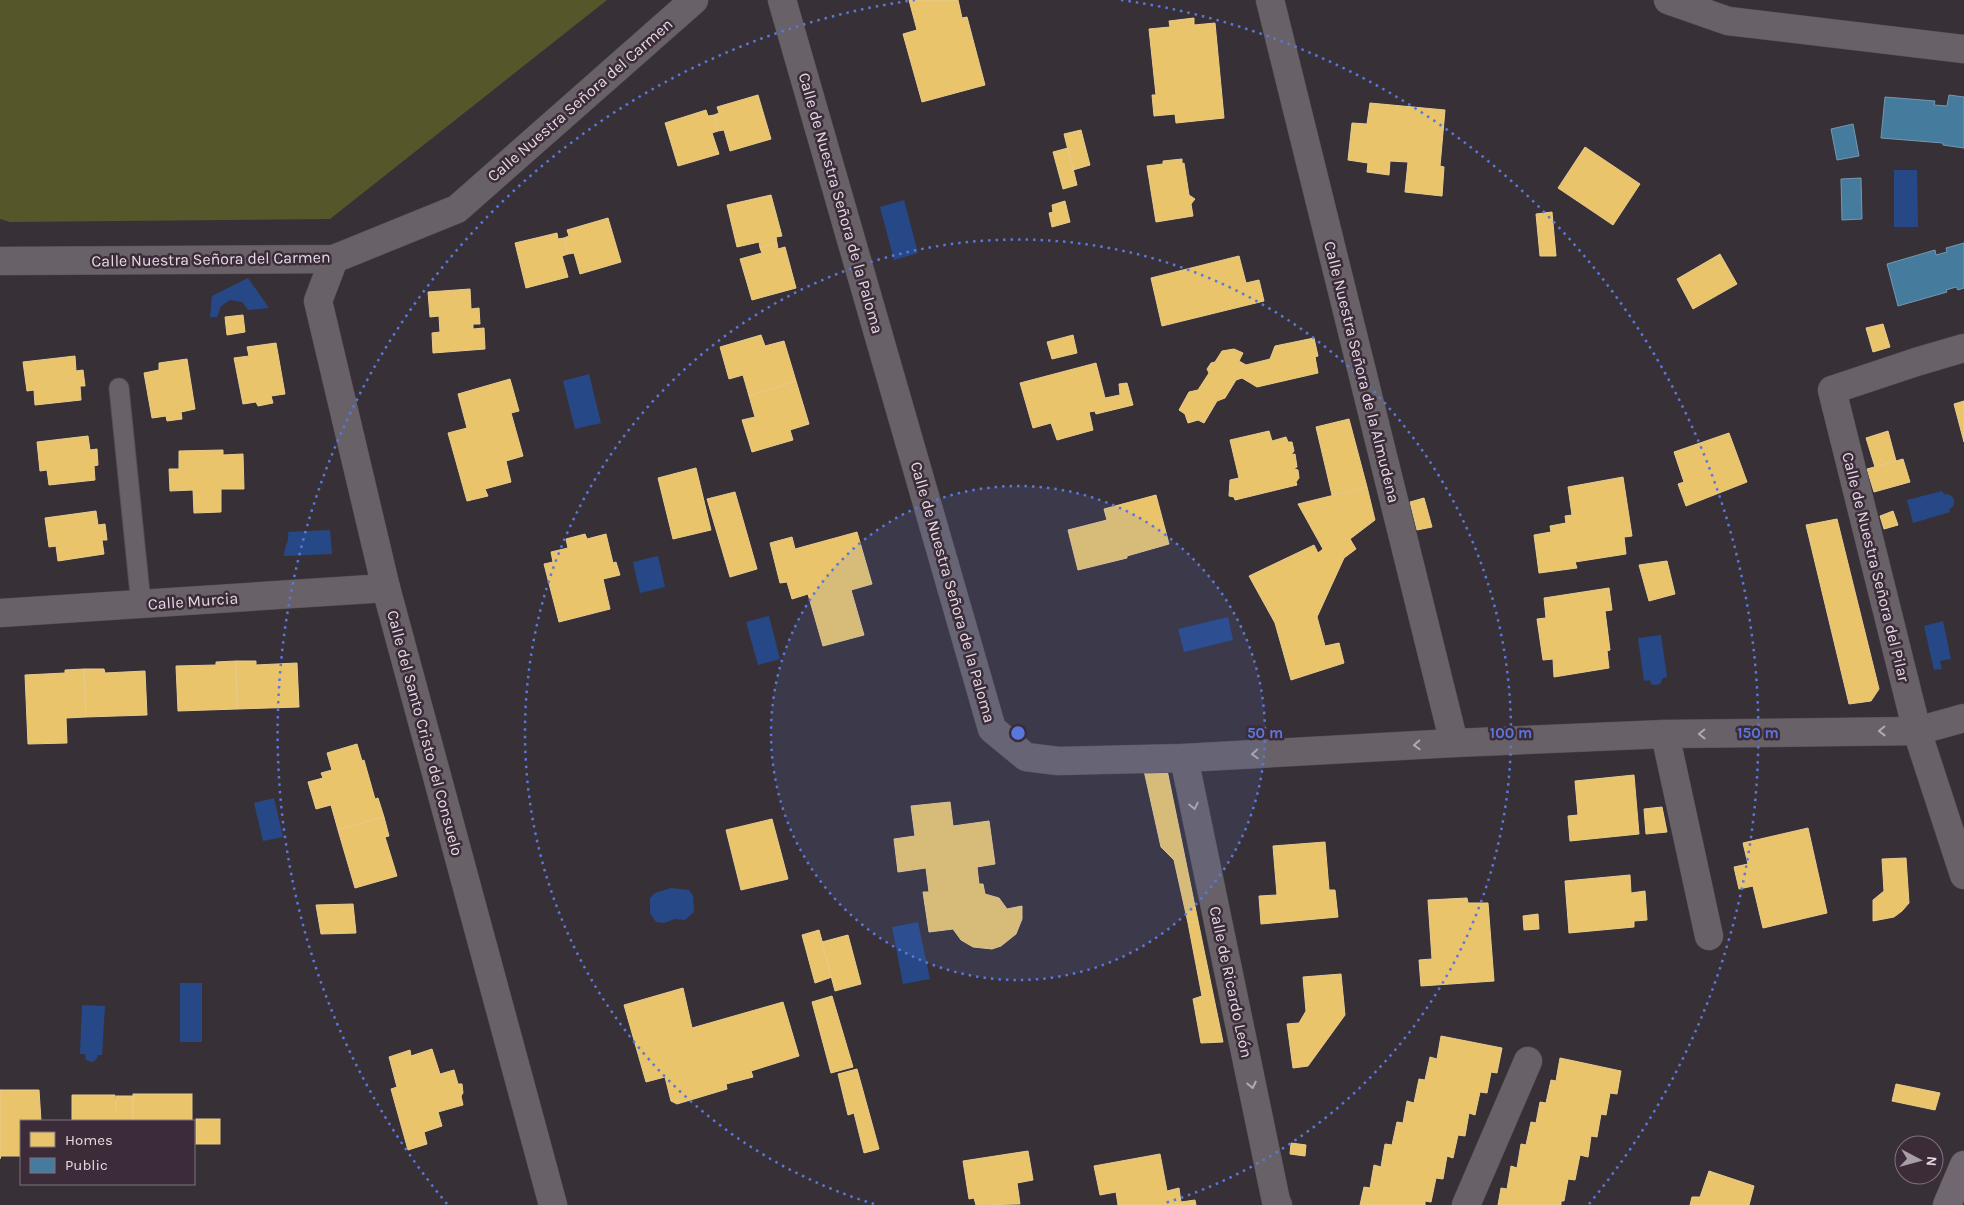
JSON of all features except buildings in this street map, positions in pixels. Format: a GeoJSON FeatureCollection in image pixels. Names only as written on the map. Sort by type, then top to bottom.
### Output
{"type":"FeatureCollection","features":[{"type":"Feature","properties":{"kind":"main road"},"geometry":{"type":"LineString","coordinates":[[1947,1205],[1964,1165]]}},
{"type":"Feature","properties":{"kind":"street","name":"Calle de Nuestra Señora de la Paloma"},"geometry":{"type":"LineString","coordinates":[[782,0],[992,729],[1026,757],[1058,761],[1184,758],[1454,743],[1665,734],[1917,731],[1964,718]]}},
{"type":"Feature","properties":{"kind":"street","name":"Calle Nuestra Señora de la Almudena"},"geometry":{"type":"LineString","coordinates":[[1270,0],[1454,743]]}},
{"type":"Feature","properties":{"kind":"street"},"geometry":{"type":"LineString","coordinates":[[1668,0],[1728,21],[1964,49]]}},
{"type":"Feature","properties":{"kind":"street","name":"Calle Nuestra Señora del Carmen"},"geometry":{"type":"LineString","coordinates":[[0,260],[334,259],[457,209],[688,2]]}},
{"type":"Feature","properties":{"kind":"street","name":"Calle del Santo Cristo del Consuelo"},"geometry":{"type":"LineString","coordinates":[[334,259],[318,301],[386,588],[553,1205]]}},
{"type":"Feature","properties":{"kind":"street","name":"Calle de Nuestra Señora del Pilar"},"geometry":{"type":"LineString","coordinates":[[1964,348],[1832,390],[1917,731],[1964,875]]}},
{"type":"Feature","properties":{"kind":"street","name":"Calle Murcia"},"geometry":{"type":"LineString","coordinates":[[0,613],[386,588]]}},
{"type":"Feature","properties":{"kind":"street"},"geometry":{"type":"LineString","coordinates":[[1665,734],[1709,936]]}},
{"type":"Feature","properties":{"kind":"street","name":"Calle de Ricardo León"},"geometry":{"type":"LineString","coordinates":[[1184,758],[1278,1205]]}},
{"type":"Feature","properties":{"kind":"street"},"geometry":{"type":"LineString","coordinates":[[1466,1205],[1528,1061]]}},
{"type":"Feature","properties":{"kind":"lane"},"geometry":{"type":"LineString","coordinates":[[119,388],[141,604]]}},
{"type":"Feature","properties":{"kind":"shaded area"},"geometry":{"type":"Polygon","coordinates":[[[0,0],[607,0],[330,219],[10,222],[0,219],[0,0]]]}},
{"type":"Feature","properties":{"kind":"water"},"geometry":{"type":"Polygon","coordinates":[[[1894,170],[1917,170],[1918,227],[1894,227],[1894,170]]]}},
{"type":"Feature","properties":{"kind":"water"},"geometry":{"type":"Polygon","coordinates":[[[904,200],[918,253],[894,260],[880,207],[904,200]]]}},
{"type":"Feature","properties":{"kind":"water"},"geometry":{"type":"Polygon","coordinates":[[[248,278],[269,308],[248,310],[242,302],[230,300],[221,306],[217,317],[210,317],[212,296],[248,278]]]}},
{"type":"Feature","properties":{"kind":"water"},"geometry":{"type":"Polygon","coordinates":[[[589,374],[601,423],[575,429],[563,381],[589,374]]]}},
{"type":"Feature","properties":{"kind":"water"},"geometry":{"type":"Polygon","coordinates":[[[1942,491],[1954,499],[1954,505],[1949,510],[1950,512],[1913,523],[1907,500],[1942,491]]]}},
{"type":"Feature","properties":{"kind":"water"},"geometry":{"type":"Polygon","coordinates":[[[330,530],[332,554],[284,556],[288,532],[330,530]]]}},
{"type":"Feature","properties":{"kind":"water"},"geometry":{"type":"Polygon","coordinates":[[[658,556],[665,587],[640,593],[633,562],[658,556]]]}},
{"type":"Feature","properties":{"kind":"water"},"geometry":{"type":"Polygon","coordinates":[[[769,616],[780,659],[758,665],[746,622],[769,616]]]}},
{"type":"Feature","properties":{"kind":"water"},"geometry":{"type":"Polygon","coordinates":[[[1228,617],[1233,640],[1184,652],[1178,629],[1228,617]]]}},
{"type":"Feature","properties":{"kind":"water"},"geometry":{"type":"Polygon","coordinates":[[[1943,621],[1951,659],[1940,661],[1942,669],[1934,670],[1924,626],[1943,621]]]}},
{"type":"Feature","properties":{"kind":"water"},"geometry":{"type":"Polygon","coordinates":[[[1661,635],[1667,677],[1663,678],[1660,684],[1655,685],[1651,684],[1650,680],[1644,681],[1638,638],[1661,635]]]}},
{"type":"Feature","properties":{"kind":"water"},"geometry":{"type":"Polygon","coordinates":[[[274,798],[283,837],[263,841],[254,803],[274,798]]]}},
{"type":"Feature","properties":{"kind":"water"},"geometry":{"type":"Polygon","coordinates":[[[671,888],[689,890],[693,896],[694,912],[685,920],[675,919],[664,923],[656,922],[650,913],[650,898],[655,893],[671,888]]]}},
{"type":"Feature","properties":{"kind":"water"},"geometry":{"type":"Polygon","coordinates":[[[918,922],[930,979],[903,984],[892,927],[918,922]]]}},
{"type":"Feature","properties":{"kind":"water"},"geometry":{"type":"Polygon","coordinates":[[[180,983],[202,983],[202,1042],[180,1042],[180,983]]]}},
{"type":"Feature","properties":{"kind":"water"},"geometry":{"type":"Polygon","coordinates":[[[82,1005],[105,1006],[102,1055],[98,1055],[96,1060],[92,1062],[86,1060],[85,1054],[80,1054],[82,1005]]]}}]}
